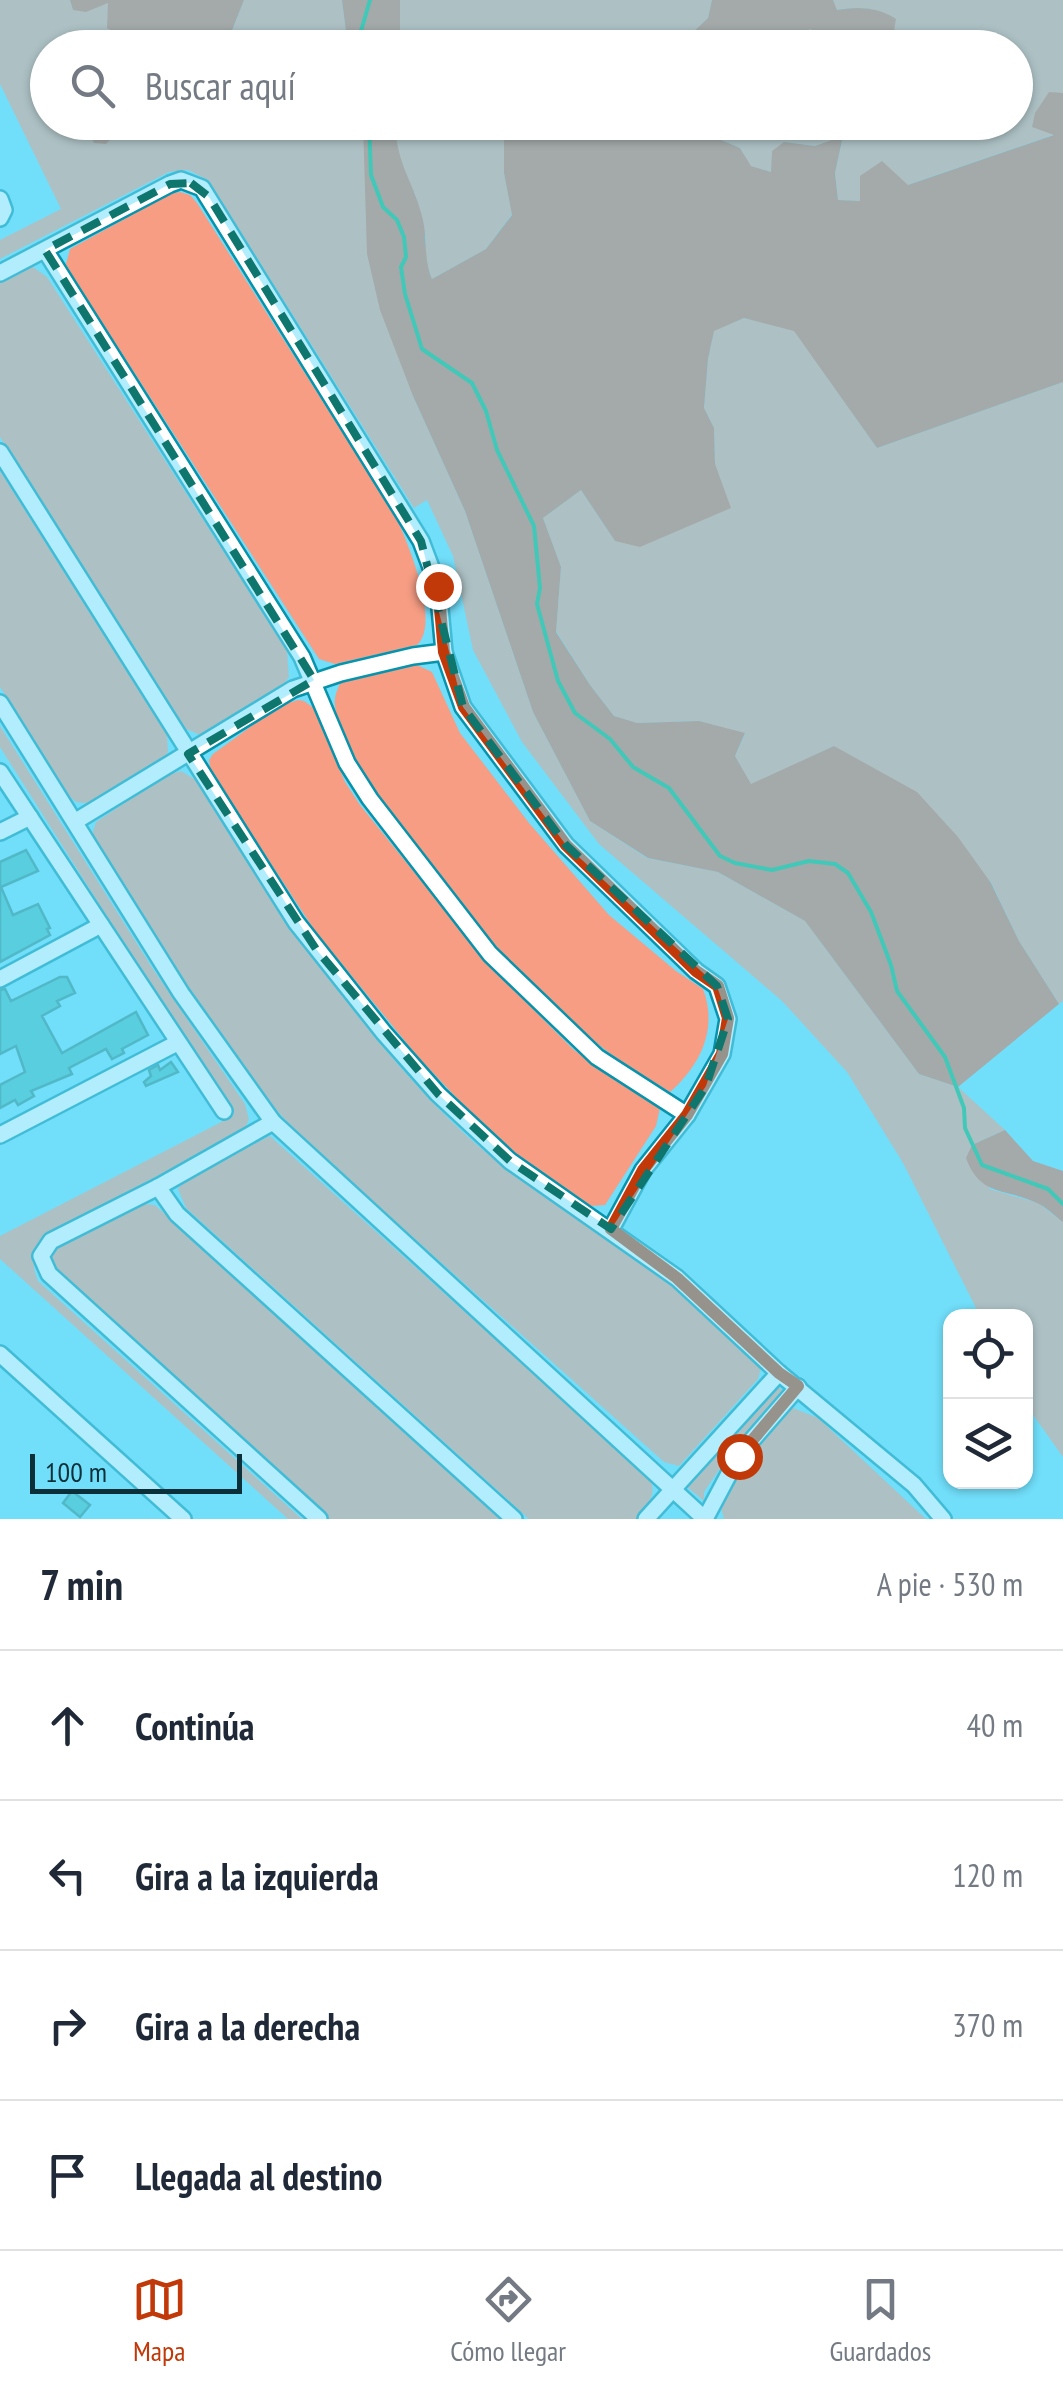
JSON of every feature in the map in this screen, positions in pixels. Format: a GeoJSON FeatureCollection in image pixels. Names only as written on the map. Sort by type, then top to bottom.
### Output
{"type":"FeatureCollection","features":[{"type":"Feature","properties":{"kind":"street"},"geometry":{"type":"LineString","coordinates":[[0,273],[170,184],[180,180],[202,188],[420,541],[438,586],[444,652],[464,707],[566,845],[696,971],[718,986],[728,1018],[722,1054],[687,1115],[643,1170],[611,1229]]}},
{"type":"Feature","properties":{"kind":"street"},"geometry":{"type":"LineString","coordinates":[[0,199],[4,210],[0,218]]}},
{"type":"Feature","properties":{"kind":"street"},"geometry":{"type":"LineString","coordinates":[[45,250],[314,680],[347,763],[370,799],[490,954],[597,1057],[687,1115]]}},
{"type":"Feature","properties":{"kind":"street"},"geometry":{"type":"LineString","coordinates":[[0,452],[188,754],[316,949],[428,1082],[510,1161],[677,1278],[779,1373],[914,1485],[943,1519]]}},
{"type":"Feature","properties":{"kind":"street"},"geometry":{"type":"LineString","coordinates":[[76,820],[294,689],[314,680],[444,652]]}},
{"type":"Feature","properties":{"kind":"street"},"geometry":{"type":"LineString","coordinates":[[0,703],[181,992],[273,1122],[705,1519],[739,1456],[798,1386]]}},
{"type":"Feature","properties":{"kind":"street"},"geometry":{"type":"LineString","coordinates":[[0,772],[224,1111]]}},
{"type":"Feature","properties":{"kind":"street"},"geometry":{"type":"LineString","coordinates":[[0,832],[30,817]]}},
{"type":"Feature","properties":{"kind":"street"},"geometry":{"type":"LineString","coordinates":[[0,979],[101,926]]}},
{"type":"Feature","properties":{"kind":"street"},"geometry":{"type":"LineString","coordinates":[[0,1136],[178,1043]]}},
{"type":"Feature","properties":{"kind":"street"},"geometry":{"type":"LineString","coordinates":[[273,1122],[51,1241],[42,1256],[49,1274],[319,1519]]}},
{"type":"Feature","properties":{"kind":"street"},"geometry":{"type":"LineString","coordinates":[[158,1187],[177,1214],[514,1519]]}},
{"type":"Feature","properties":{"kind":"street"},"geometry":{"type":"LineString","coordinates":[[0,1354],[183,1519]]}},
{"type":"Feature","properties":{"kind":"street"},"geometry":{"type":"LineString","coordinates":[[646,1519],[779,1373]]}},
{"type":"Feature","properties":{"kind":"highlighted area"},"geometry":{"type":"Polygon","coordinates":[[[191,183],[209,197],[421,541],[463,707],[566,845],[717,986],[728,1019],[706,1086],[611,1229],[510,1161],[438,1094],[316,949],[188,754],[314,680],[45,250],[170,184],[191,183]]]}},
{"type":"Feature","properties":{"kind":"shaded area"},"geometry":{"type":"Polygon","coordinates":[[[0,0],[70,0],[73,10],[108,3],[114,30],[30,30],[30,140],[364,140],[413,396],[465,511],[533,712],[590,821],[647,858],[718,872],[805,921],[919,1074],[958,1087],[1005,1130],[972,1145],[990,1189],[1038,1203],[1063,1222],[1063,1457],[1033,1415],[1033,1309],[976,1309],[903,1163],[847,1072],[782,1001],[599,844],[522,742],[473,650],[453,556],[427,500],[414,508],[208,180],[188,170],[169,172],[0,259],[0,240],[61,209],[0,84],[0,0]]]}},
{"type":"Feature","properties":{"kind":"shaded area"},"geometry":{"type":"Polygon","coordinates":[[[70,0],[244,0],[232,30],[110,30],[107,28],[108,3],[86,12],[73,10],[70,0]]]}},
{"type":"Feature","properties":{"kind":"shaded area"},"geometry":{"type":"Polygon","coordinates":[[[244,0],[342,0],[346,30],[232,30],[244,0]]]}},
{"type":"Feature","properties":{"kind":"shaded area"},"geometry":{"type":"Polygon","coordinates":[[[342,0],[400,0],[400,30],[346,30],[342,0]]]}},
{"type":"Feature","properties":{"kind":"shaded area"},"geometry":{"type":"Polygon","coordinates":[[[400,0],[712,0],[708,18],[696,30],[400,30],[400,0]]]}},
{"type":"Feature","properties":{"kind":"shaded area"},"geometry":{"type":"Polygon","coordinates":[[[712,0],[833,0],[837,10],[875,10],[896,19],[894,30],[695,30],[708,18],[712,0]]]}},
{"type":"Feature","properties":{"kind":"shaded area"},"geometry":{"type":"Polygon","coordinates":[[[833,0],[1063,0],[1063,93],[1049,93],[1033,127],[1033,30],[893,30],[895,19],[881,12],[867,8],[836,10],[833,0]]]}},
{"type":"Feature","properties":{"kind":"shaded area"},"geometry":{"type":"Polygon","coordinates":[[[1049,92],[1063,93],[1063,382],[877,448],[794,331],[744,318],[714,331],[704,408],[714,428],[715,464],[731,508],[640,547],[615,541],[581,490],[543,518],[561,567],[556,632],[614,716],[637,723],[699,721],[745,733],[735,756],[751,784],[834,746],[917,792],[958,837],[991,883],[1019,941],[1059,1004],[958,1087],[919,1074],[805,921],[718,872],[648,858],[590,821],[533,712],[465,511],[413,396],[380,310],[367,254],[364,140],[397,140],[422,216],[432,279],[486,249],[512,215],[504,173],[504,140],[721,140],[740,148],[751,166],[771,172],[772,151],[784,142],[815,146],[842,140],[835,173],[838,200],[860,201],[860,176],[882,161],[908,185],[1054,135],[1033,127],[1035,113],[1049,92]]]}},
{"type":"Feature","properties":{"kind":"shaded area"},"geometry":{"type":"Polygon","coordinates":[[[1033,127],[1056,134],[861,201],[838,200],[835,173],[842,140],[1033,140],[1033,127]]]}},
{"type":"Feature","properties":{"kind":"shaded area"},"geometry":{"type":"Polygon","coordinates":[[[396,140],[504,140],[504,173],[512,214],[486,249],[432,279],[425,259],[426,238],[416,197],[398,157],[396,140]]]}},
{"type":"Feature","properties":{"kind":"shaded area"},"geometry":{"type":"Polygon","coordinates":[[[721,140],[834,140],[815,146],[784,142],[772,172],[751,167],[740,148],[721,140]]]}},
{"type":"Feature","properties":{"kind":"shaded area"},"geometry":{"type":"Polygon","coordinates":[[[180,192],[197,203],[396,517],[424,602],[426,619],[417,645],[335,664],[319,659],[72,276],[66,264],[70,249],[180,192]]]}},
{"type":"Feature","properties":{"kind":"shaded area"},"geometry":{"type":"Polygon","coordinates":[[[24,266],[47,277],[287,650],[289,677],[284,684],[208,734],[184,728],[0,437],[0,279],[24,266]]]}},
{"type":"Feature","properties":{"kind":"shaded area"},"geometry":{"type":"Polygon","coordinates":[[[744,318],[794,330],[877,448],[1063,382],[1063,1001],[1059,1004],[1019,941],[991,882],[834,746],[751,785],[735,756],[745,734],[699,721],[636,723],[614,716],[556,631],[561,567],[543,518],[581,490],[615,541],[715,464],[714,428],[704,408],[708,359],[714,330],[744,318]]]}},
{"type":"Feature","properties":{"kind":"shaded area"},"geometry":{"type":"Polygon","coordinates":[[[0,471],[167,735],[168,752],[162,761],[92,804],[70,797],[0,687],[0,471]]]}},
{"type":"Feature","properties":{"kind":"shaded area"},"geometry":{"type":"Polygon","coordinates":[[[417,665],[432,672],[460,733],[529,823],[609,915],[703,989],[709,1018],[704,1045],[690,1070],[670,1092],[588,1036],[507,958],[436,873],[356,762],[337,720],[335,699],[340,683],[417,665]]]}},
{"type":"Feature","properties":{"kind":"shaded area"},"geometry":{"type":"Polygon","coordinates":[[[298,700],[315,709],[345,782],[360,805],[489,965],[574,1050],[660,1108],[656,1126],[605,1205],[591,1206],[520,1157],[418,1057],[315,931],[211,772],[209,760],[213,754],[279,706],[298,700]]]}},
{"type":"Feature","properties":{"kind":"shaded area"},"geometry":{"type":"Polygon","coordinates":[[[0,726],[153,969],[245,1104],[249,1119],[244,1131],[50,1232],[34,1254],[38,1281],[302,1519],[288,1519],[0,1259],[0,1236],[233,1116],[0,747],[0,726]]]}},
{"type":"Feature","properties":{"kind":"shaded area"},"geometry":{"type":"Polygon","coordinates":[[[181,771],[196,780],[321,967],[427,1097],[491,1156],[670,1283],[757,1358],[761,1368],[758,1379],[679,1466],[664,1462],[313,1148],[274,1108],[197,1004],[91,838],[96,822],[165,776],[181,771]]]}},
{"type":"Feature","properties":{"kind":"shaded area"},"geometry":{"type":"Polygon","coordinates":[[[1005,1130],[1033,1161],[1063,1171],[1063,1222],[1037,1203],[986,1185],[972,1171],[966,1158],[972,1145],[1005,1130]]]}},
{"type":"Feature","properties":{"kind":"shaded area"},"geometry":{"type":"Polygon","coordinates":[[[270,1136],[650,1479],[652,1496],[636,1519],[529,1519],[186,1208],[178,1189],[185,1179],[270,1136]]]}},
{"type":"Feature","properties":{"kind":"shaded area"},"geometry":{"type":"Polygon","coordinates":[[[144,1204],[155,1205],[502,1519],[324,1519],[54,1272],[51,1250],[58,1244],[144,1204]]]}},
{"type":"Feature","properties":{"kind":"shaded area"},"geometry":{"type":"Polygon","coordinates":[[[776,1385],[783,1391],[739,1440],[704,1492],[704,1501],[687,1487],[776,1385]]]}},
{"type":"Feature","properties":{"kind":"shaded area"},"geometry":{"type":"Polygon","coordinates":[[[793,1408],[818,1418],[926,1519],[724,1519],[724,1495],[786,1410],[793,1408]]]}},
{"type":"Feature","properties":{"kind":"building"},"geometry":{"type":"Polygon","coordinates":[[[26,850],[38,871],[1,887],[13,915],[38,904],[50,935],[0,962],[0,862],[26,850]]]}},
{"type":"Feature","properties":{"kind":"building"},"geometry":{"type":"Polygon","coordinates":[[[67,977],[75,993],[57,1001],[60,1006],[42,1016],[62,1053],[136,1012],[148,1035],[112,1059],[106,1049],[69,1068],[72,1074],[31,1091],[34,1096],[18,1105],[15,1100],[0,1108],[0,1085],[25,1072],[16,1046],[0,1054],[0,990],[5,989],[11,1001],[67,977]]]}},
{"type":"Feature","properties":{"kind":"building"},"geometry":{"type":"Polygon","coordinates":[[[171,1062],[178,1072],[146,1086],[144,1082],[151,1076],[149,1070],[158,1065],[160,1070],[171,1062]]]}},
{"type":"Feature","properties":{"kind":"building"},"geometry":{"type":"Polygon","coordinates":[[[72,1491],[90,1505],[80,1517],[63,1503],[72,1491]]]}},
{"type":"Feature","properties":{"kind":"waterway"},"geometry":{"type":"LineString","coordinates":[[361,30],[370,0]]}},
{"type":"Feature","properties":{"kind":"waterway"},"geometry":{"type":"LineString","coordinates":[[370,140],[371,175],[383,207],[397,220],[404,237],[406,257],[401,267],[405,294],[422,349],[472,383],[486,411],[497,450],[534,526],[540,588],[537,604],[558,681],[575,713],[610,739],[633,767],[669,788],[720,856],[772,870],[809,861],[835,864],[848,873],[871,912],[897,991],[945,1057],[964,1108],[965,1128],[982,1165],[1048,1189],[1063,1204]]}},
{"type":"Feature","properties":{"kind":"route"},"geometry":{"type":"LineString","coordinates":[[438,586],[444,652],[464,707],[566,845],[696,971],[718,986],[728,1018],[722,1054],[687,1115],[643,1170],[611,1229],[677,1278],[798,1386],[739,1456]]}}]}
